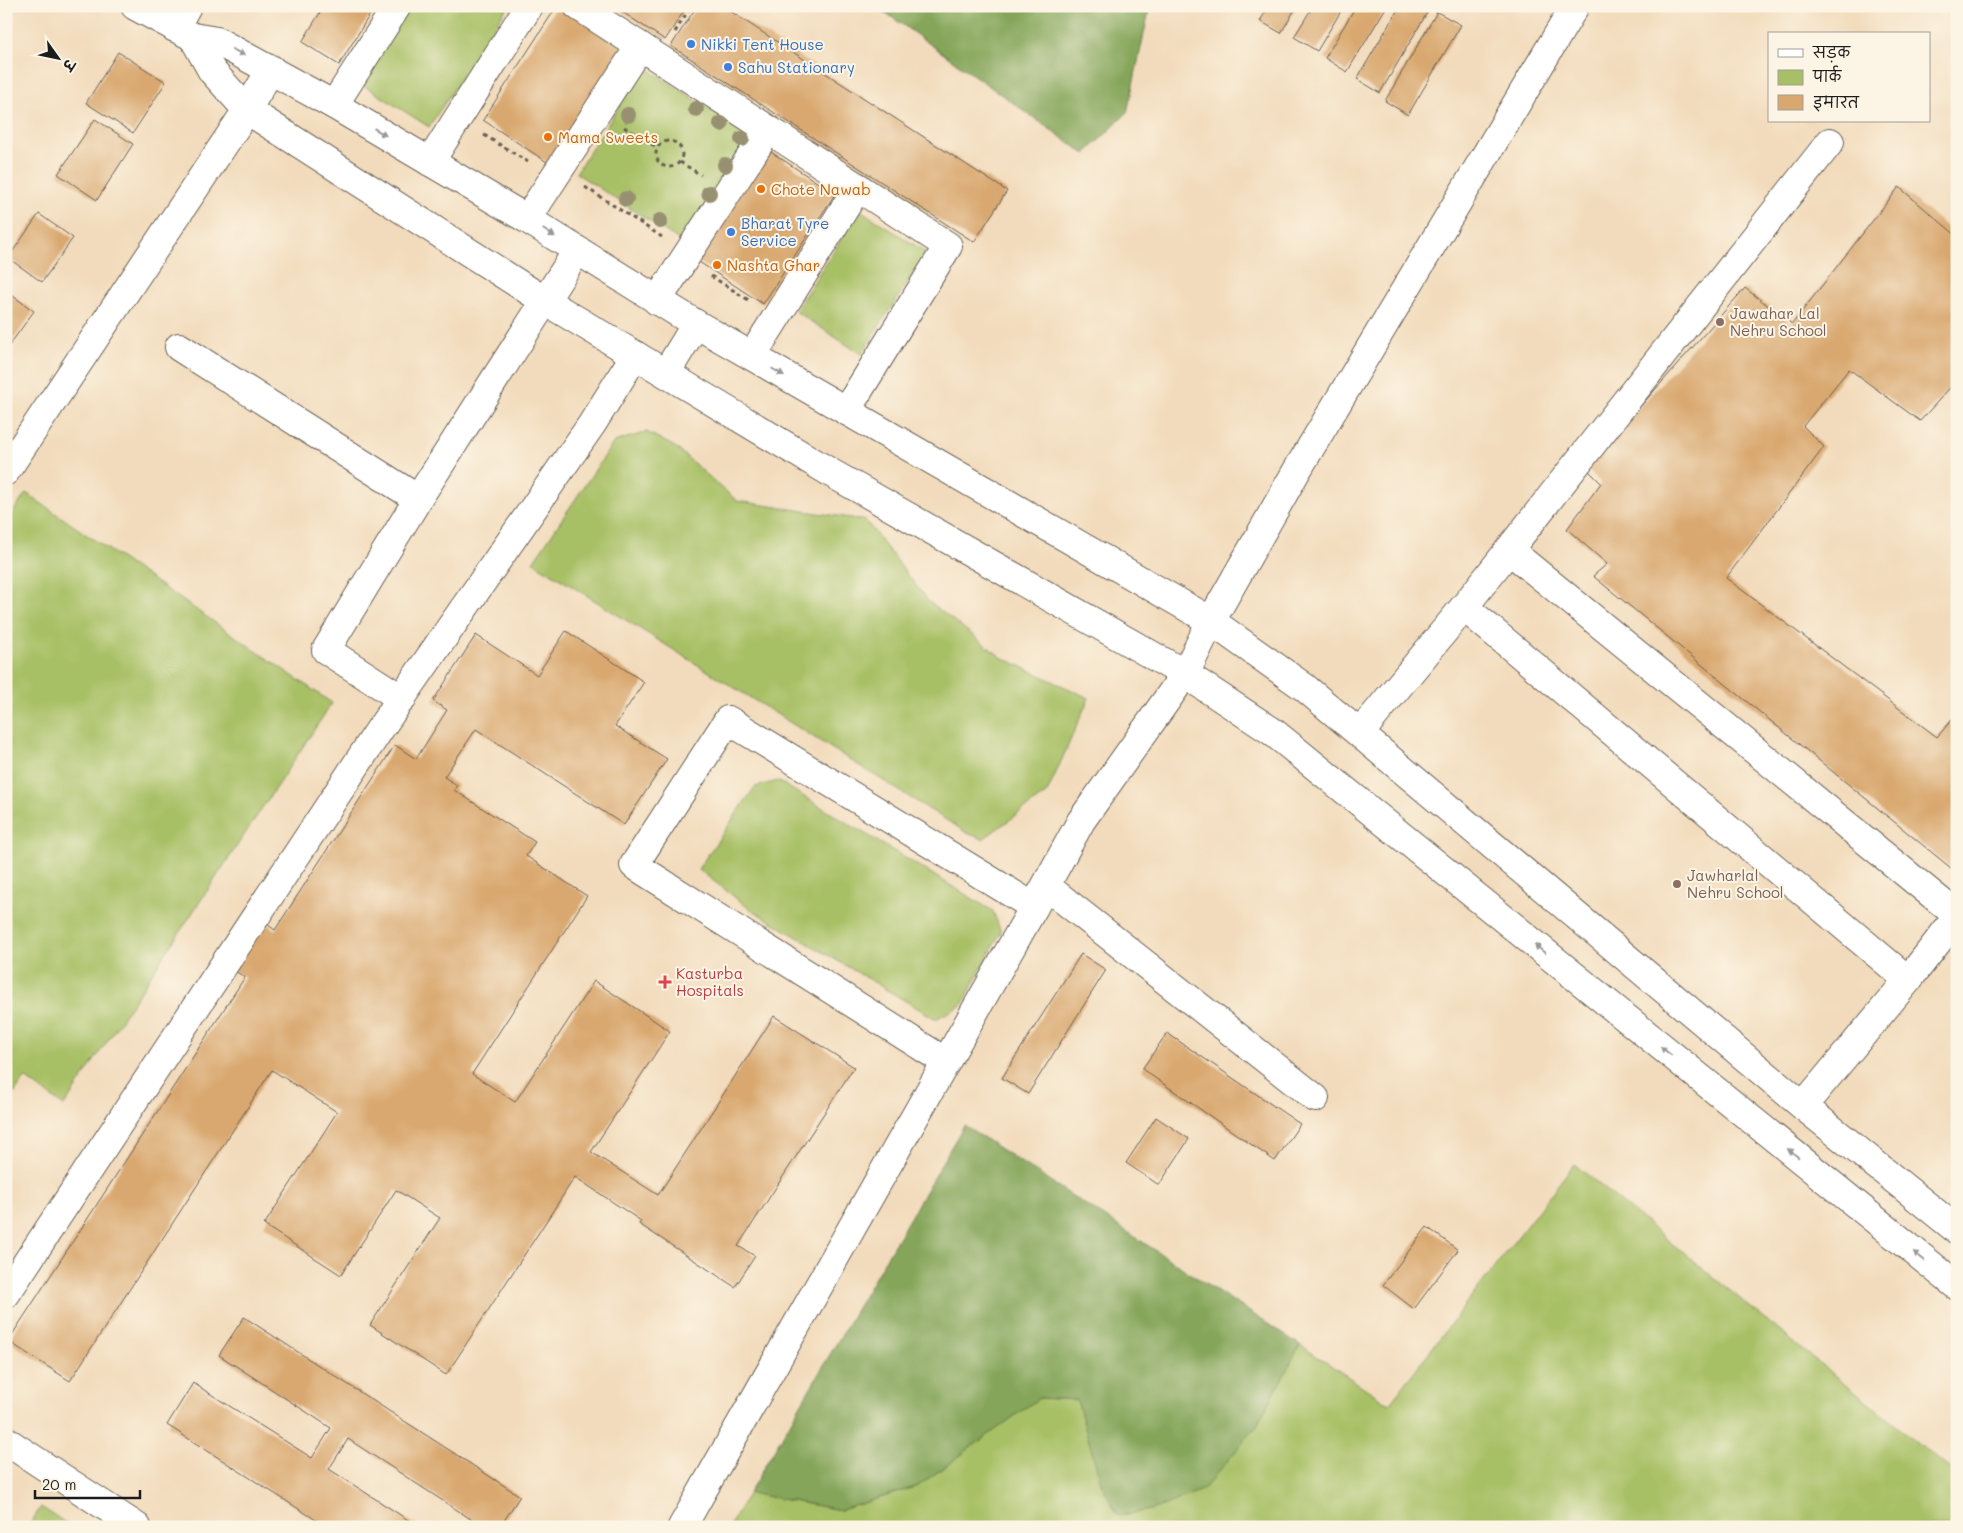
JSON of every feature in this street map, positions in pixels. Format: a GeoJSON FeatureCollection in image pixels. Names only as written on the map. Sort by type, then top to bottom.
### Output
{"type":"FeatureCollection","features":[{"type":"Feature","properties":{"kind":"main road"},"geometry":{"type":"LineString","coordinates":[[135,6],[185,24],[334,105],[527,219],[696,324],[1211,621],[1304,687],[1803,1106],[1957,1230]]}},
{"type":"Feature","properties":{"kind":"main road"},"geometry":{"type":"LineString","coordinates":[[334,105],[397,6]]}},
{"type":"Feature","properties":{"kind":"main road"},"geometry":{"type":"LineString","coordinates":[[430,162],[529,6]]}},
{"type":"Feature","properties":{"kind":"main road"},"geometry":{"type":"LineString","coordinates":[[578,6],[948,246],[846,411]]}},
{"type":"Feature","properties":{"kind":"main road"},"geometry":{"type":"LineString","coordinates":[[682,1527],[1081,821],[1185,674],[1211,621],[1296,472],[1575,6]]}},
{"type":"Feature","properties":{"kind":"main road"},"geometry":{"type":"LineString","coordinates":[[185,24],[212,71],[247,110],[545,300],[635,355],[833,474],[1185,674],[1273,732],[1957,1286]]}},
{"type":"Feature","properties":{"kind":"main road"},"geometry":{"type":"LineString","coordinates":[[527,219],[640,46]]}},
{"type":"Feature","properties":{"kind":"main road"},"geometry":{"type":"LineString","coordinates":[[6,471],[247,110],[270,69]]}},
{"type":"Feature","properties":{"kind":"main road"},"geometry":{"type":"LineString","coordinates":[[657,301],[768,130]]}},
{"type":"Feature","properties":{"kind":"main road"},"geometry":{"type":"LineString","coordinates":[[1360,733],[1464,607],[1830,142]]}},
{"type":"Feature","properties":{"kind":"main road"},"geometry":{"type":"LineString","coordinates":[[752,356],[858,187]]}},
{"type":"Feature","properties":{"kind":"main road"},"geometry":{"type":"LineString","coordinates":[[402,699],[326,650],[418,499],[577,251]]}},
{"type":"Feature","properties":{"kind":"main road"},"geometry":{"type":"LineString","coordinates":[[666,373],[696,324]]}},
{"type":"Feature","properties":{"kind":"main road"},"geometry":{"type":"LineString","coordinates":[[179,347],[418,499]]}},
{"type":"Feature","properties":{"kind":"main road"},"geometry":{"type":"LineString","coordinates":[[6,1294],[402,699],[592,424],[635,355]]}},
{"type":"Feature","properties":{"kind":"main road"},"geometry":{"type":"LineString","coordinates":[[1509,550],[1957,916],[1908,980],[1803,1106]]}},
{"type":"Feature","properties":{"kind":"main road"},"geometry":{"type":"LineString","coordinates":[[1464,607],[1908,980]]}},
{"type":"Feature","properties":{"kind":"main road"},"geometry":{"type":"LineString","coordinates":[[946,1062],[634,865],[728,720],[1040,896],[1315,1098]]}},
{"type":"Feature","properties":{"kind":"main road"},"geometry":{"type":"LineString","coordinates":[[6,1442],[137,1527]]}},
{"type":"Feature","properties":{"kind":"path"},"geometry":{"type":"LineString","coordinates":[[598,110],[658,148]]}},
{"type":"Feature","properties":{"kind":"path"},"geometry":{"type":"LineString","coordinates":[[458,118],[556,174],[686,256],[776,318]]}},
{"type":"Feature","properties":{"kind":"path"},"geometry":{"type":"LineString","coordinates":[[666,142],[676,143],[682,152],[680,162],[672,168],[662,166],[656,157],[658,148],[666,142]]}},
{"type":"Feature","properties":{"kind":"green space"},"geometry":{"type":"Polygon","coordinates":[[[410,6],[508,6],[429,127],[360,83],[410,6]]]}},
{"type":"Feature","properties":{"kind":"green space"},"geometry":{"type":"Polygon","coordinates":[[[876,6],[1150,6],[1127,113],[1085,154],[876,6]]]}},
{"type":"Feature","properties":{"kind":"green space"},"geometry":{"type":"Polygon","coordinates":[[[645,67],[751,136],[682,242],[576,173],[645,67]]]}},
{"type":"Feature","properties":{"kind":"green space"},"geometry":{"type":"Polygon","coordinates":[[[860,210],[927,253],[861,354],[795,311],[860,210]]]}},
{"type":"Feature","properties":{"kind":"green space"},"geometry":{"type":"Polygon","coordinates":[[[647,432],[675,447],[737,501],[865,520],[928,601],[1001,657],[1089,698],[1047,793],[983,839],[967,833],[533,562],[614,442],[647,432]]]}},
{"type":"Feature","properties":{"kind":"green space"},"geometry":{"type":"Polygon","coordinates":[[[26,493],[332,703],[64,1106],[25,1078],[6,1105],[6,523],[26,493]]]}},
{"type":"Feature","properties":{"kind":"green space"},"geometry":{"type":"Polygon","coordinates":[[[778,781],[993,911],[1001,932],[962,1005],[936,1019],[750,909],[698,869],[755,787],[778,781]]]}},
{"type":"Feature","properties":{"kind":"green space"},"geometry":{"type":"Polygon","coordinates":[[[964,1125],[1300,1345],[1256,1427],[1204,1489],[1155,1509],[1118,1516],[1101,1483],[1077,1400],[1039,1398],[918,1486],[841,1510],[749,1493],[964,1125]]]}},
{"type":"Feature","properties":{"kind":"green space"},"geometry":{"type":"Polygon","coordinates":[[[1574,1164],[1957,1475],[1957,1527],[729,1527],[749,1493],[841,1510],[918,1486],[1039,1398],[1077,1400],[1088,1436],[1256,1427],[1300,1345],[1389,1404],[1574,1164]]]}},
{"type":"Feature","properties":{"kind":"green space"},"geometry":{"type":"Polygon","coordinates":[[[41,1507],[72,1527],[28,1527],[41,1507]]]}},
{"type":"Feature","properties":{"kind":"building"},"geometry":{"type":"Polygon","coordinates":[[[324,6],[375,6],[339,65],[302,42],[324,6]]]}},
{"type":"Feature","properties":{"kind":"building"},"geometry":{"type":"Polygon","coordinates":[[[557,6],[561,6],[625,48],[550,164],[483,120],[557,6]]]}},
{"type":"Feature","properties":{"kind":"building"},"geometry":{"type":"Polygon","coordinates":[[[613,6],[684,6],[686,8],[665,40],[613,6]]]}},
{"type":"Feature","properties":{"kind":"building"},"geometry":{"type":"Polygon","coordinates":[[[697,6],[722,6],[1007,191],[974,242],[671,46],[697,6]]]}},
{"type":"Feature","properties":{"kind":"building"},"geometry":{"type":"Polygon","coordinates":[[[1269,6],[1297,6],[1281,33],[1260,21],[1269,6]]]}},
{"type":"Feature","properties":{"kind":"building"},"geometry":{"type":"Polygon","coordinates":[[[1313,6],[1344,6],[1317,51],[1294,37],[1313,6]]]}},
{"type":"Feature","properties":{"kind":"building"},"geometry":{"type":"Polygon","coordinates":[[[1356,6],[1387,6],[1347,72],[1325,58],[1356,6]]]}},
{"type":"Feature","properties":{"kind":"building"},"geometry":{"type":"Polygon","coordinates":[[[1400,6],[1431,6],[1380,93],[1357,79],[1400,6]]]}},
{"type":"Feature","properties":{"kind":"building"},"geometry":{"type":"Polygon","coordinates":[[[1437,12],[1461,25],[1408,115],[1385,101],[1437,12]]]}},
{"type":"Feature","properties":{"kind":"building"},"geometry":{"type":"Polygon","coordinates":[[[118,52],[166,82],[133,133],[86,103],[118,52]]]}},
{"type":"Feature","properties":{"kind":"building"},"geometry":{"type":"Polygon","coordinates":[[[95,119],[133,144],[97,200],[58,174],[95,119]]]}},
{"type":"Feature","properties":{"kind":"building"},"geometry":{"type":"Polygon","coordinates":[[[768,150],[835,194],[763,304],[696,260],[768,150]]]}},
{"type":"Feature","properties":{"kind":"building"},"geometry":{"type":"Polygon","coordinates":[[[1899,187],[1957,236],[1957,380],[1920,421],[1849,369],[1803,426],[1824,447],[1726,578],[1937,737],[1957,714],[1957,873],[1593,576],[1607,564],[1567,529],[1601,483],[1586,468],[1745,288],[1792,324],[1899,187]]]}},
{"type":"Feature","properties":{"kind":"building"},"geometry":{"type":"Polygon","coordinates":[[[39,214],[73,238],[42,282],[8,258],[39,214]]]}},
{"type":"Feature","properties":{"kind":"building"},"geometry":{"type":"Polygon","coordinates":[[[6,291],[34,311],[6,350],[6,291]]]}},
{"type":"Feature","properties":{"kind":"building"},"geometry":{"type":"Polygon","coordinates":[[[566,631],[644,682],[615,726],[667,759],[624,825],[476,729],[444,777],[457,785],[454,790],[535,842],[526,856],[587,896],[472,1074],[515,1102],[594,981],[670,1031],[591,1152],[658,1195],[774,1016],[854,1067],[738,1246],[755,1256],[735,1287],[639,1224],[641,1221],[575,1177],[446,1375],[370,1325],[440,1218],[396,1190],[341,1275],[264,1225],[337,1112],[272,1070],[70,1381],[8,1341],[245,977],[233,970],[264,922],[275,930],[395,745],[416,759],[447,710],[433,701],[476,635],[537,675],[566,631]]]}},
{"type":"Feature","properties":{"kind":"building"},"geometry":{"type":"Polygon","coordinates":[[[1081,954],[1106,970],[1028,1094],[1002,1078],[1081,954]]]}},
{"type":"Feature","properties":{"kind":"building"},"geometry":{"type":"Polygon","coordinates":[[[1167,1033],[1300,1124],[1275,1161],[1142,1069],[1167,1033]]]}},
{"type":"Feature","properties":{"kind":"building"},"geometry":{"type":"Polygon","coordinates":[[[1156,1117],[1189,1139],[1159,1185],[1126,1163],[1156,1117]]]}},
{"type":"Feature","properties":{"kind":"building"},"geometry":{"type":"Polygon","coordinates":[[[1427,1227],[1458,1250],[1414,1309],[1383,1285],[1427,1227]]]}},
{"type":"Feature","properties":{"kind":"building"},"geometry":{"type":"Polygon","coordinates":[[[244,1317],[520,1496],[500,1527],[483,1527],[348,1439],[329,1469],[419,1527],[327,1527],[167,1425],[193,1383],[312,1458],[331,1428],[219,1355],[244,1317]]]}},
{"type":"Feature","properties":{"kind":"place","name":"Nikki Tent House"},"geometry":{"type":"Point","coordinates":[691,44]}},
{"type":"Feature","properties":{"kind":"place","name":"Sahu Stationary"},"geometry":{"type":"Point","coordinates":[728,67]}},
{"type":"Feature","properties":{"kind":"place","name":"Mama Sweets"},"geometry":{"type":"Point","coordinates":[548,137]}},
{"type":"Feature","properties":{"kind":"place","name":"Chote Nawab"},"geometry":{"type":"Point","coordinates":[761,189]}},
{"type":"Feature","properties":{"kind":"place","name":"Bharat Tyre Service"},"geometry":{"type":"Point","coordinates":[731,232]}},
{"type":"Feature","properties":{"kind":"place","name":"Nashta Ghar"},"geometry":{"type":"Point","coordinates":[717,265]}},
{"type":"Feature","properties":{"kind":"place","name":"Jawahar Lal Nehru School"},"geometry":{"type":"Point","coordinates":[1720,322]}},
{"type":"Feature","properties":{"kind":"place","name":"Jawharlal Nehru School"},"geometry":{"type":"Point","coordinates":[1677,884]}},
{"type":"Feature","properties":{"kind":"place","name":"Kasturba Hospitals"},"geometry":{"type":"Point","coordinates":[665,982]}}]}
